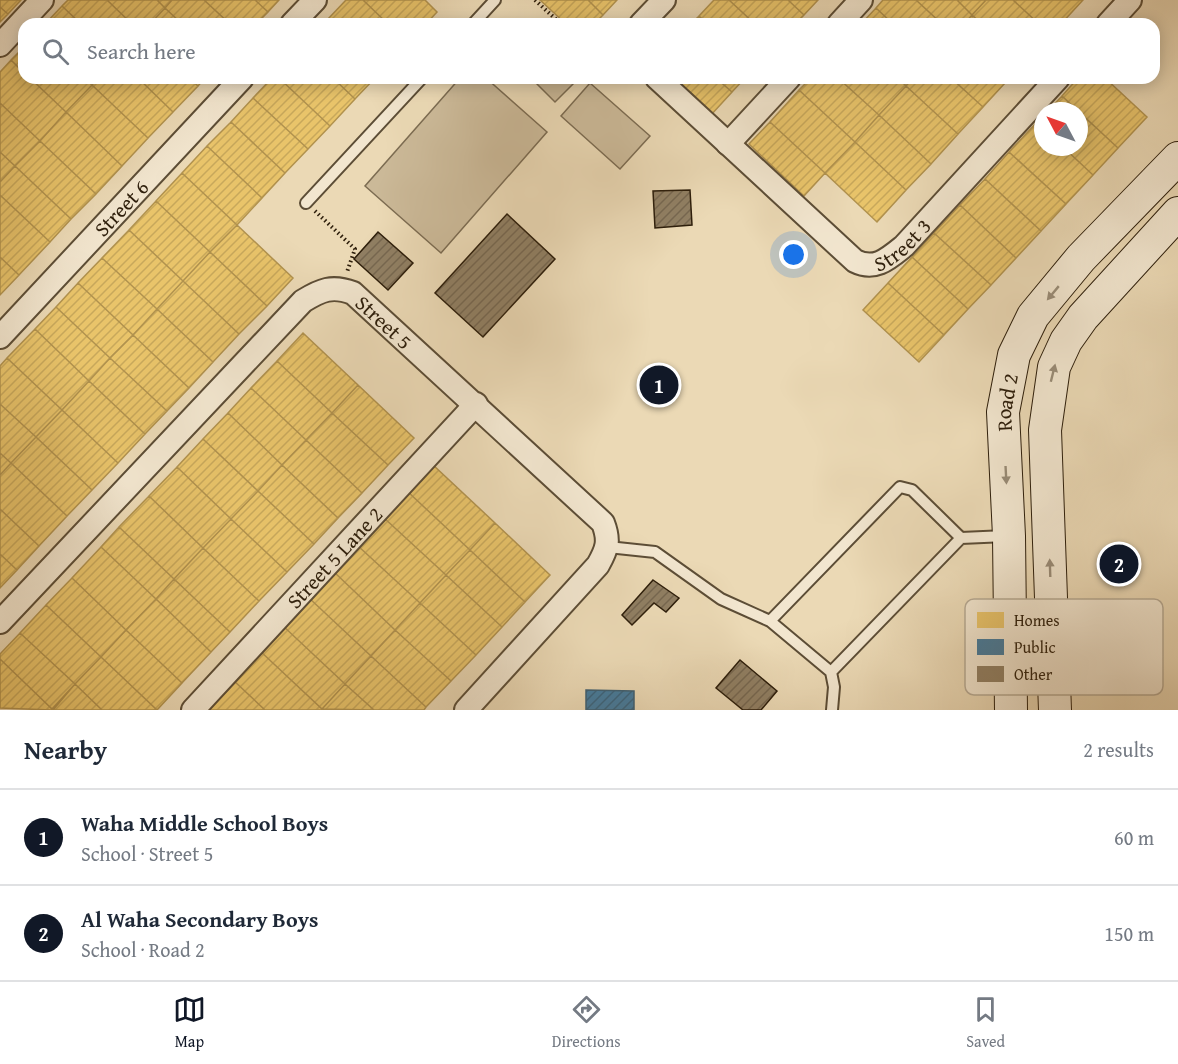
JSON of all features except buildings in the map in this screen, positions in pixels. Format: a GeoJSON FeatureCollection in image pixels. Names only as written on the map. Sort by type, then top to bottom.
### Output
{"type":"FeatureCollection","features":[{"type":"Feature","properties":{"kind":"street"},"geometry":{"type":"LineString","coordinates":[[25,18],[42,0]]}},
{"type":"Feature","properties":{"kind":"street"},"geometry":{"type":"LineString","coordinates":[[298,18],[315,0]]}},
{"type":"Feature","properties":{"kind":"street"},"geometry":{"type":"LineString","coordinates":[[647,18],[663,0]]}},
{"type":"Feature","properties":{"kind":"street"},"geometry":{"type":"LineString","coordinates":[[844,18],[861,0]]}},
{"type":"Feature","properties":{"kind":"street"},"geometry":{"type":"LineString","coordinates":[[1114,18],[1130,0]]}},
{"type":"Feature","properties":{"kind":"street"},"geometry":{"type":"LineString","coordinates":[[0,45],[18,26]]}},
{"type":"Feature","properties":{"kind":"street","name":"Street 6"},"geometry":{"type":"LineString","coordinates":[[0,338],[236,84]]}},
{"type":"Feature","properties":{"kind":"street","name":"Street 3"},"geometry":{"type":"LineString","coordinates":[[663,84],[855,261],[865,266],[877,265],[904,246],[1053,84]]}},
{"type":"Feature","properties":{"kind":"street"},"geometry":{"type":"LineString","coordinates":[[728,144],[783,84]]}},
{"type":"Feature","properties":{"kind":"street","name":"Road 2"},"geometry":{"type":"LineString","coordinates":[[1010,599],[1003,412],[1014,355],[1033,316],[1081,258],[1178,158]]}},
{"type":"Feature","properties":{"kind":"street"},"geometry":{"type":"LineString","coordinates":[[1138,199],[1138,208],[1145,221],[1157,227],[1172,220]]}},
{"type":"Feature","properties":{"kind":"street","name":"Road 2"},"geometry":{"type":"LineString","coordinates":[[1051,599],[1046,430],[1048,399],[1054,367],[1066,341],[1110,286],[1172,220]]}},
{"type":"Feature","properties":{"kind":"street"},"geometry":{"type":"LineString","coordinates":[[1081,258],[1094,256],[1106,262],[1113,275],[1110,286]]}},
{"type":"Feature","properties":{"kind":"street","name":"Street 5"},"geometry":{"type":"LineString","coordinates":[[0,622],[303,301],[320,290],[340,288],[353,293],[603,524],[608,534],[608,547]]}},
{"type":"Feature","properties":{"kind":"street","name":"Street 5 Lane 2"},"geometry":{"type":"LineString","coordinates":[[193,710],[476,405]]}},
{"type":"Feature","properties":{"kind":"street"},"geometry":{"type":"LineString","coordinates":[[469,709],[598,565],[608,547]]}},
{"type":"Feature","properties":{"kind":"street","name":"Road 2"},"geometry":{"type":"LineString","coordinates":[[1054,695],[1054,710]]}},
{"type":"Feature","properties":{"kind":"street"},"geometry":{"type":"LineString","coordinates":[[1030,710],[1040,710]]}},
{"type":"Feature","properties":{"kind":"lane"},"geometry":{"type":"LineString","coordinates":[[478,18],[495,0]]}},
{"type":"Feature","properties":{"kind":"lane"},"geometry":{"type":"LineString","coordinates":[[306,202],[416,84]]}},
{"type":"Feature","properties":{"kind":"lane"},"geometry":{"type":"LineString","coordinates":[[770,621],[900,487],[912,490],[961,538]]}},
{"type":"Feature","properties":{"kind":"lane"},"geometry":{"type":"LineString","coordinates":[[831,672],[961,538],[1009,536]]}},
{"type":"Feature","properties":{"kind":"lane"},"geometry":{"type":"LineString","coordinates":[[608,547],[656,552],[721,598],[770,621],[831,672],[834,687],[832,710]]}},
{"type":"Feature","properties":{"kind":"path"},"geometry":{"type":"LineString","coordinates":[[535,0],[554,18]]}},
{"type":"Feature","properties":{"kind":"path"},"geometry":{"type":"LineString","coordinates":[[306,202],[355,249],[340,288]]}},
{"type":"Feature","properties":{"kind":"shaded area"},"geometry":{"type":"Polygon","coordinates":[[[455,84],[493,84],[547,132],[441,253],[365,186],[455,84]]]}},
{"type":"Feature","properties":{"kind":"shaded area"},"geometry":{"type":"Polygon","coordinates":[[[537,84],[573,84],[555,102],[537,84]]]}},
{"type":"Feature","properties":{"kind":"shaded area"},"geometry":{"type":"Polygon","coordinates":[[[591,84],[650,136],[620,169],[561,116],[591,84]]]}},
{"type":"Feature","properties":{"kind":"place","name":"Waha Middle School Boys"},"geometry":{"type":"Point","coordinates":[659,385]}},
{"type":"Feature","properties":{"kind":"place","name":"Al Waha Secondary Boys"},"geometry":{"type":"Point","coordinates":[1119,564]}}]}
